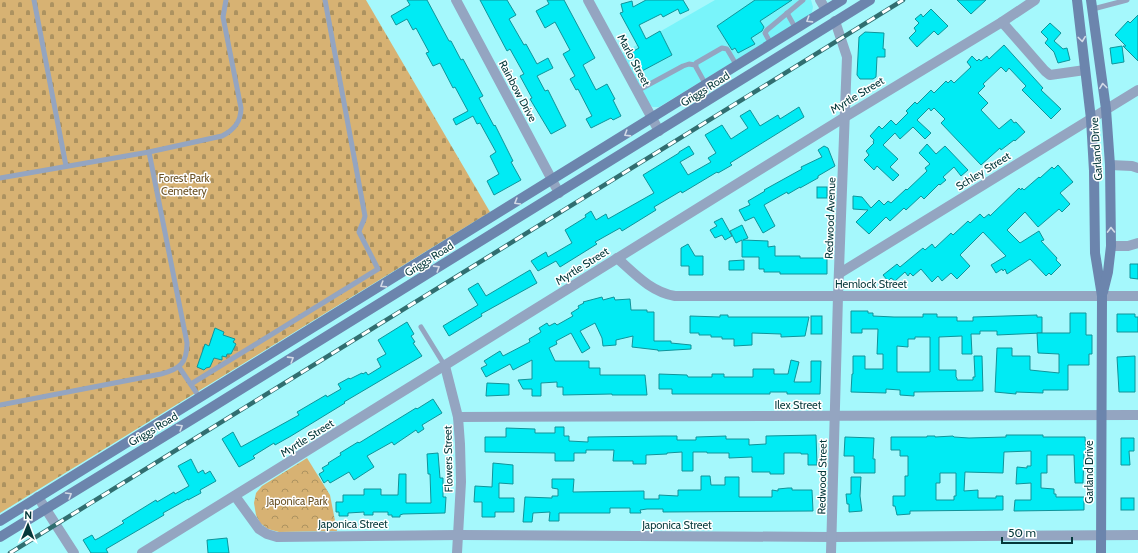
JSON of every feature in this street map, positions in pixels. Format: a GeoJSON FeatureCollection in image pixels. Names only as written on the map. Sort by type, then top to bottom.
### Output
{"type":"FeatureCollection","features":[{"type":"Feature","properties":{"kind":"main road","name":"Griggs Road"},"geometry":{"type":"LineString","coordinates":[[0,521],[842,0]]}},
{"type":"Feature","properties":{"kind":"main road"},"geometry":{"type":"LineString","coordinates":[[835,21],[834,17],[836,14],[857,0]]}},
{"type":"Feature","properties":{"kind":"main road","name":"Griggs Road"},"geometry":{"type":"LineString","coordinates":[[0,537],[870,0]]}},
{"type":"Feature","properties":{"kind":"main road","name":"Garland Drive"},"geometry":{"type":"LineString","coordinates":[[1078,0],[1091,119],[1094,171],[1095,253],[1102,296],[1101,553]]}},
{"type":"Feature","properties":{"kind":"main road","name":"Garland Drive"},"geometry":{"type":"LineString","coordinates":[[1092,5],[1106,109],[1110,165],[1111,246],[1108,272],[1102,296]]}},
{"type":"Feature","properties":{"kind":"main road"},"geometry":{"type":"LineString","coordinates":[[786,52],[788,44],[826,18],[826,10]]}},
{"type":"Feature","properties":{"kind":"main road"},"geometry":{"type":"LineString","coordinates":[[737,66],[743,79]]}},
{"type":"Feature","properties":{"kind":"main road"},"geometry":{"type":"LineString","coordinates":[[396,277],[403,289]]}},
{"type":"Feature","properties":{"kind":"street","name":"Rainbow Drive"},"geometry":{"type":"LineString","coordinates":[[456,0],[559,193]]}},
{"type":"Feature","properties":{"kind":"street"},"geometry":{"type":"LineString","coordinates":[[820,0],[826,10]]}},
{"type":"Feature","properties":{"kind":"street","name":"Myrtle Street"},"geometry":{"type":"LineString","coordinates":[[142,553],[845,117],[1002,22],[1035,0]]}},
{"type":"Feature","properties":{"kind":"street","name":"Marlo Street"},"geometry":{"type":"LineString","coordinates":[[591,1],[659,131]]}},
{"type":"Feature","properties":{"kind":"street","name":"Redwood Avenue"},"geometry":{"type":"LineString","coordinates":[[835,21],[847,57],[835,417]]}},
{"type":"Feature","properties":{"kind":"street"},"geometry":{"type":"LineString","coordinates":[[1002,22],[1050,75],[1085,70]]}},
{"type":"Feature","properties":{"kind":"street","name":"Schley Street"},"geometry":{"type":"LineString","coordinates":[[840,273],[1138,90]]}},
{"type":"Feature","properties":{"kind":"street"},"geometry":{"type":"LineString","coordinates":[[1110,165],[1132,166],[1138,168]]}},
{"type":"Feature","properties":{"kind":"street"},"geometry":{"type":"LineString","coordinates":[[1111,246],[1128,246],[1138,243]]}},
{"type":"Feature","properties":{"kind":"street","name":"Hemlock Street"},"geometry":{"type":"LineString","coordinates":[[617,258],[653,289],[670,295],[1138,296]]}},
{"type":"Feature","properties":{"kind":"street","name":"Flowers Street"},"geometry":{"type":"LineString","coordinates":[[445,366],[458,417],[461,482],[457,553]]}},
{"type":"Feature","properties":{"kind":"street","name":"Ilex Street"},"geometry":{"type":"LineString","coordinates":[[458,417],[1138,415]]}},
{"type":"Feature","properties":{"kind":"street","name":"Redwood Street"},"geometry":{"type":"LineString","coordinates":[[832,537],[835,417]]}},
{"type":"Feature","properties":{"kind":"street","name":"Japonica Street"},"geometry":{"type":"LineString","coordinates":[[236,496],[259,528],[267,534],[277,537],[832,537],[1138,535]]}},
{"type":"Feature","properties":{"kind":"street"},"geometry":{"type":"LineString","coordinates":[[38,497],[74,553]]}},
{"type":"Feature","properties":{"kind":"street"},"geometry":{"type":"LineString","coordinates":[[831,553],[832,537]]}},
{"type":"Feature","properties":{"kind":"lane"},"geometry":{"type":"LineString","coordinates":[[34,0],[66,166]]}},
{"type":"Feature","properties":{"kind":"lane"},"geometry":{"type":"LineString","coordinates":[[0,178],[149,152],[222,136],[230,132],[238,123],[241,116],[241,108],[223,17],[226,0]]}},
{"type":"Feature","properties":{"kind":"lane"},"geometry":{"type":"LineString","coordinates":[[191,384],[378,269],[359,232],[365,216],[325,0]]}},
{"type":"Feature","properties":{"kind":"lane"},"geometry":{"type":"LineString","coordinates":[[772,44],[765,33],[803,0]]}},
{"type":"Feature","properties":{"kind":"lane"},"geometry":{"type":"LineString","coordinates":[[1092,5],[1127,0]]}},
{"type":"Feature","properties":{"kind":"lane"},"geometry":{"type":"LineString","coordinates":[[787,13],[796,29]]}},
{"type":"Feature","properties":{"kind":"lane"},"geometry":{"type":"LineString","coordinates":[[637,91],[683,66],[689,64],[695,65],[722,48],[727,49],[737,66]]}},
{"type":"Feature","properties":{"kind":"lane"},"geometry":{"type":"LineString","coordinates":[[695,65],[706,85]]}},
{"type":"Feature","properties":{"kind":"lane"},"geometry":{"type":"LineString","coordinates":[[0,405],[171,372],[179,367],[184,360],[187,352],[187,343],[149,152]]}},
{"type":"Feature","properties":{"kind":"lane"},"geometry":{"type":"LineString","coordinates":[[422,327],[445,366]]}},
{"type":"Feature","properties":{"kind":"lane"},"geometry":{"type":"LineString","coordinates":[[179,367],[200,398]]}},
{"type":"Feature","properties":{"kind":"shaded area"},"geometry":{"type":"Polygon","coordinates":[[[715,0],[811,0],[813,7],[810,15],[659,107],[649,105],[621,54],[715,0]]]}},
{"type":"Feature","properties":{"kind":"green space","name":"Forest Park Cemetery"},"geometry":{"type":"Polygon","coordinates":[[[0,0],[366,0],[490,212],[0,513],[0,0]]]}},
{"type":"Feature","properties":{"kind":"green space","name":"Japonica Park"},"geometry":{"type":"Polygon","coordinates":[[[307,458],[330,495],[337,531],[279,532],[268,529],[260,523],[256,515],[254,503],[256,493],[262,486],[307,458]]]}},
{"type":"Feature","properties":{"kind":"building"},"geometry":{"type":"Polygon","coordinates":[[[407,0],[427,0],[449,41],[451,41],[461,60],[463,59],[483,96],[479,98],[494,126],[495,125],[513,161],[511,162],[521,180],[494,195],[487,181],[499,174],[490,156],[496,152],[480,123],[477,124],[473,116],[456,125],[453,119],[468,111],[455,87],[453,88],[440,63],[433,66],[426,53],[429,52],[416,28],[413,30],[407,19],[396,25],[391,16],[410,5],[407,0]]]}},
{"type":"Feature","properties":{"kind":"building"},"geometry":{"type":"Polygon","coordinates":[[[480,0],[507,0],[516,15],[509,19],[524,45],[526,44],[537,64],[548,58],[553,68],[537,76],[545,91],[548,90],[566,126],[551,134],[530,99],[532,98],[520,76],[524,74],[510,49],[507,51],[480,0]]]}},
{"type":"Feature","properties":{"kind":"building"},"geometry":{"type":"Polygon","coordinates":[[[547,0],[564,0],[595,58],[583,65],[596,90],[607,84],[615,99],[613,100],[621,116],[613,120],[611,118],[591,128],[586,119],[592,116],[578,89],[576,90],[570,79],[575,76],[563,54],[570,50],[555,22],[545,28],[536,11],[549,4],[547,0]]]}},
{"type":"Feature","properties":{"kind":"building"},"geometry":{"type":"Polygon","coordinates":[[[646,0],[683,0],[689,10],[680,14],[678,9],[663,17],[661,14],[639,25],[646,39],[660,31],[672,55],[642,71],[632,52],[639,48],[620,13],[623,12],[621,4],[632,1],[633,7],[646,0]]]}},
{"type":"Feature","properties":{"kind":"building"},"geometry":{"type":"Polygon","coordinates":[[[755,0],[792,0],[760,21],[764,27],[762,31],[751,38],[755,44],[738,53],[735,48],[732,50],[717,26],[755,0]]]}},
{"type":"Feature","properties":{"kind":"building"},"geometry":{"type":"Polygon","coordinates":[[[957,0],[986,0],[971,14],[957,0]]]}},
{"type":"Feature","properties":{"kind":"building"},"geometry":{"type":"Polygon","coordinates":[[[931,9],[948,26],[938,35],[934,31],[917,47],[909,38],[916,31],[914,28],[919,23],[915,19],[921,14],[923,17],[931,9]]]}},
{"type":"Feature","properties":{"kind":"building"},"geometry":{"type":"Polygon","coordinates":[[[1138,15],[1138,61],[1123,46],[1126,46],[1115,35],[1128,21],[1130,23],[1138,15]]]}},
{"type":"Feature","properties":{"kind":"building"},"geometry":{"type":"Polygon","coordinates":[[[1050,23],[1061,33],[1054,41],[1063,49],[1067,48],[1070,60],[1058,63],[1054,52],[1045,43],[1048,39],[1041,32],[1050,23]]]}},
{"type":"Feature","properties":{"kind":"building"},"geometry":{"type":"Polygon","coordinates":[[[865,32],[884,33],[883,49],[885,49],[885,57],[877,57],[876,77],[873,79],[860,79],[857,75],[859,37],[865,32]]]}},
{"type":"Feature","properties":{"kind":"building"},"geometry":{"type":"Polygon","coordinates":[[[1004,45],[1043,88],[1041,90],[1061,109],[1051,119],[1022,90],[1026,86],[1009,68],[1006,72],[1001,67],[983,84],[985,86],[978,93],[988,103],[981,110],[999,129],[1011,119],[1014,123],[1016,122],[1025,132],[1001,150],[1000,148],[981,165],[941,123],[945,119],[934,108],[931,111],[929,108],[917,120],[931,133],[925,139],[913,127],[900,139],[895,133],[883,145],[898,159],[890,167],[899,175],[893,181],[877,166],[874,170],[864,160],[869,155],[866,151],[874,143],[874,140],[870,136],[879,126],[882,129],[891,120],[896,125],[908,113],[906,111],[915,102],[917,104],[931,90],[934,93],[946,81],[948,83],[951,80],[954,83],[971,67],[967,62],[972,56],[977,61],[979,59],[981,61],[987,56],[989,59],[1004,45]]]}},
{"type":"Feature","properties":{"kind":"building"},"geometry":{"type":"Polygon","coordinates":[[[1122,46],[1124,62],[1112,64],[1110,48],[1122,46]]]}},
{"type":"Feature","properties":{"kind":"building"},"geometry":{"type":"Polygon","coordinates":[[[799,107],[804,117],[730,163],[732,165],[718,173],[717,172],[682,193],[681,191],[654,207],[656,210],[622,231],[620,228],[595,242],[597,244],[560,267],[556,261],[538,271],[531,261],[546,252],[548,257],[572,243],[565,230],[586,217],[585,215],[591,211],[596,220],[606,214],[608,219],[654,193],[643,175],[689,146],[694,154],[680,162],[688,175],[711,162],[708,158],[716,153],[705,135],[722,125],[731,139],[748,128],[740,116],[750,110],[760,126],[778,115],[780,119],[799,107]]]}},
{"type":"Feature","properties":{"kind":"building"},"geometry":{"type":"Polygon","coordinates":[[[927,144],[936,154],[945,146],[968,170],[961,176],[954,167],[943,177],[946,180],[940,185],[939,184],[924,199],[921,196],[906,210],[904,208],[890,221],[886,217],[869,234],[856,222],[868,210],[853,209],[853,196],[862,197],[871,208],[879,200],[884,205],[888,201],[891,203],[927,171],[925,168],[930,164],[919,153],[927,144]]]}},
{"type":"Feature","properties":{"kind":"building"},"geometry":{"type":"Polygon","coordinates":[[[824,146],[828,148],[835,166],[800,188],[788,194],[787,192],[764,205],[775,226],[763,233],[754,217],[745,221],[739,210],[750,205],[748,201],[765,191],[764,190],[802,169],[801,167],[822,157],[818,150],[824,146]]]}},
{"type":"Feature","properties":{"kind":"building"},"geometry":{"type":"Polygon","coordinates":[[[1058,165],[1073,182],[1060,193],[1070,204],[1062,212],[1059,209],[1038,227],[1025,212],[1007,230],[1020,243],[1039,231],[1044,240],[1041,241],[1057,258],[1056,260],[1061,265],[1051,275],[1049,273],[1046,276],[1030,259],[1007,274],[1005,269],[1003,271],[1002,269],[996,273],[991,265],[1006,256],[983,232],[960,255],[970,266],[957,279],[951,273],[942,281],[938,276],[932,282],[921,269],[913,276],[910,273],[908,276],[905,272],[895,281],[891,278],[888,281],[883,275],[897,264],[900,267],[923,248],[925,250],[932,244],[935,248],[951,233],[953,235],[968,221],[970,223],[980,214],[984,218],[989,214],[990,216],[1019,188],[1024,190],[1052,167],[1054,169],[1058,165]]]}},
{"type":"Feature","properties":{"kind":"building"},"geometry":{"type":"Polygon","coordinates":[[[817,187],[827,187],[827,198],[817,198],[817,187]]]}},
{"type":"Feature","properties":{"kind":"building"},"geometry":{"type":"Polygon","coordinates":[[[722,218],[732,236],[725,240],[722,235],[715,238],[710,230],[717,226],[714,222],[722,218]]]}},
{"type":"Feature","properties":{"kind":"building"},"geometry":{"type":"Polygon","coordinates":[[[742,225],[748,238],[743,240],[768,241],[768,247],[775,246],[775,256],[827,258],[827,274],[780,274],[780,272],[764,272],[764,269],[759,269],[759,257],[742,257],[742,240],[736,243],[730,231],[742,225]]]}},
{"type":"Feature","properties":{"kind":"building"},"geometry":{"type":"Polygon","coordinates":[[[688,244],[695,256],[703,256],[703,275],[689,275],[689,266],[681,266],[681,248],[688,244]]]}},
{"type":"Feature","properties":{"kind":"building"},"geometry":{"type":"Polygon","coordinates":[[[744,260],[744,270],[729,270],[729,261],[744,260]]]}},
{"type":"Feature","properties":{"kind":"building"},"geometry":{"type":"Polygon","coordinates":[[[1130,264],[1138,264],[1138,279],[1130,278],[1130,264]]]}},
{"type":"Feature","properties":{"kind":"building"},"geometry":{"type":"Polygon","coordinates":[[[530,270],[537,283],[481,314],[482,316],[449,336],[443,326],[478,305],[468,289],[478,283],[486,296],[530,270]]]}},
{"type":"Feature","properties":{"kind":"building"},"geometry":{"type":"Polygon","coordinates":[[[602,297],[603,300],[614,297],[615,300],[630,299],[631,310],[647,310],[647,312],[654,312],[654,341],[671,341],[671,343],[691,345],[691,349],[658,351],[632,347],[633,336],[616,340],[616,345],[603,346],[602,338],[595,323],[580,331],[590,348],[582,353],[571,333],[556,341],[557,344],[549,348],[555,361],[589,361],[589,368],[600,368],[600,375],[645,375],[647,395],[563,395],[563,387],[557,387],[557,382],[541,383],[541,396],[532,396],[532,389],[523,389],[518,380],[532,379],[532,360],[513,370],[510,364],[486,377],[481,368],[487,365],[484,361],[500,351],[503,356],[530,342],[529,339],[541,332],[539,328],[547,323],[549,326],[555,323],[557,325],[573,316],[571,313],[579,308],[578,306],[584,303],[583,302],[602,297]]]}},
{"type":"Feature","properties":{"kind":"building"},"geometry":{"type":"Polygon","coordinates":[[[851,311],[868,311],[868,313],[873,313],[873,316],[894,317],[923,317],[923,314],[937,314],[937,317],[957,317],[957,321],[973,321],[973,317],[1037,315],[1037,317],[1042,317],[1042,333],[997,335],[997,331],[980,331],[980,334],[971,334],[972,354],[962,354],[962,336],[939,337],[939,370],[956,370],[957,380],[973,380],[973,377],[975,377],[974,356],[982,356],[983,391],[914,392],[914,396],[900,395],[900,390],[886,389],[886,393],[851,392],[853,356],[865,356],[865,369],[883,369],[883,354],[877,354],[878,329],[862,329],[862,333],[851,333],[851,311]],[[915,337],[915,339],[908,339],[908,347],[897,346],[897,372],[930,372],[930,337],[915,337]]]}},
{"type":"Feature","properties":{"kind":"building"},"geometry":{"type":"Polygon","coordinates":[[[1070,313],[1086,313],[1086,335],[1092,335],[1092,354],[1089,354],[1089,365],[1068,365],[1068,390],[1043,390],[1043,393],[1016,392],[1016,394],[995,392],[997,348],[1012,348],[1012,356],[1030,356],[1030,370],[1059,373],[1059,354],[1038,353],[1037,333],[1070,333],[1070,313]]]}},
{"type":"Feature","properties":{"kind":"building"},"geometry":{"type":"Polygon","coordinates":[[[1117,314],[1135,314],[1135,317],[1138,317],[1138,332],[1117,332],[1117,314]]]}},
{"type":"Feature","properties":{"kind":"building"},"geometry":{"type":"Polygon","coordinates":[[[720,315],[728,315],[728,317],[809,317],[805,336],[781,337],[781,334],[752,333],[752,345],[734,346],[734,339],[722,339],[722,337],[711,337],[711,335],[690,333],[690,316],[720,317],[720,315]]]}},
{"type":"Feature","properties":{"kind":"building"},"geometry":{"type":"Polygon","coordinates":[[[811,316],[822,316],[822,334],[811,334],[811,316]]]}},
{"type":"Feature","properties":{"kind":"building"},"geometry":{"type":"Polygon","coordinates":[[[407,322],[414,334],[411,336],[415,342],[413,343],[422,356],[344,402],[345,403],[291,436],[275,445],[274,443],[253,456],[255,458],[239,467],[222,439],[233,432],[241,447],[299,415],[297,412],[326,395],[327,397],[341,389],[338,384],[362,373],[363,374],[366,372],[368,375],[381,367],[377,359],[386,354],[378,340],[407,322]]]}},
{"type":"Feature","properties":{"kind":"building"},"geometry":{"type":"Polygon","coordinates":[[[215,328],[224,332],[223,335],[235,339],[233,342],[236,344],[231,354],[227,354],[226,357],[222,356],[222,360],[214,358],[210,367],[204,370],[197,367],[205,344],[209,346],[215,328]]]}},
{"type":"Feature","properties":{"kind":"building"},"geometry":{"type":"Polygon","coordinates":[[[1135,356],[1135,392],[1119,392],[1117,357],[1135,356]]]}},
{"type":"Feature","properties":{"kind":"building"},"geometry":{"type":"Polygon","coordinates":[[[791,360],[799,362],[794,382],[811,382],[811,361],[821,361],[820,394],[787,394],[787,392],[770,392],[770,394],[672,394],[672,389],[659,389],[659,374],[687,375],[688,377],[712,377],[712,374],[724,374],[724,377],[753,377],[753,369],[774,369],[774,374],[788,374],[791,360]]]}},
{"type":"Feature","properties":{"kind":"building"},"geometry":{"type":"Polygon","coordinates":[[[487,383],[509,384],[509,395],[486,396],[487,383]]]}},
{"type":"Feature","properties":{"kind":"building"},"geometry":{"type":"Polygon","coordinates":[[[433,399],[442,413],[422,425],[424,429],[418,433],[416,430],[394,445],[392,442],[367,456],[374,467],[354,480],[349,472],[330,483],[328,480],[324,483],[319,474],[324,471],[322,468],[341,455],[340,453],[433,399]]]}},
{"type":"Feature","properties":{"kind":"building"},"geometry":{"type":"Polygon","coordinates":[[[555,427],[564,427],[564,436],[569,436],[569,441],[588,442],[588,437],[677,436],[677,440],[696,440],[696,437],[726,436],[726,439],[749,439],[749,445],[766,444],[766,436],[816,435],[817,465],[808,465],[808,454],[801,453],[784,453],[784,474],[770,474],[770,472],[752,472],[752,457],[729,458],[729,453],[693,452],[693,471],[682,471],[682,452],[646,455],[646,464],[633,464],[633,461],[613,461],[614,450],[586,450],[586,453],[574,453],[574,461],[555,461],[555,453],[485,452],[485,437],[506,437],[506,428],[535,429],[535,433],[555,433],[555,427]]]}},
{"type":"Feature","properties":{"kind":"building"},"geometry":{"type":"Polygon","coordinates":[[[1006,435],[1043,435],[1043,437],[1085,437],[1086,453],[1084,453],[1083,483],[1075,483],[1074,455],[1047,455],[1047,473],[1041,473],[1041,488],[1054,489],[1054,494],[1056,494],[1056,497],[1084,497],[1084,510],[1014,511],[1015,500],[1031,500],[1031,483],[1016,484],[1017,467],[1027,468],[1027,466],[1031,466],[1031,451],[1004,452],[1003,473],[965,472],[964,491],[978,490],[978,498],[996,498],[996,496],[1003,496],[1003,510],[910,511],[910,514],[897,515],[895,506],[893,506],[893,496],[905,496],[905,476],[908,476],[908,456],[900,456],[900,450],[891,450],[891,437],[1006,437],[1006,435]],[[940,473],[940,483],[936,483],[936,500],[954,500],[954,496],[956,496],[956,473],[940,473]]]}},
{"type":"Feature","properties":{"kind":"building"},"geometry":{"type":"Polygon","coordinates":[[[845,437],[874,438],[873,459],[875,459],[875,473],[854,473],[854,456],[844,456],[845,437]]]}},
{"type":"Feature","properties":{"kind":"building"},"geometry":{"type":"Polygon","coordinates":[[[1121,438],[1134,438],[1134,451],[1129,451],[1130,465],[1121,465],[1121,438]]]}},
{"type":"Feature","properties":{"kind":"building"},"geometry":{"type":"Polygon","coordinates":[[[438,453],[440,478],[443,478],[443,497],[446,497],[445,513],[403,514],[400,515],[400,517],[392,517],[392,515],[388,515],[388,512],[373,512],[373,515],[364,515],[364,512],[348,513],[348,516],[339,516],[339,512],[336,512],[336,502],[343,502],[343,495],[364,495],[364,489],[381,489],[381,495],[398,495],[399,474],[406,474],[406,503],[431,503],[430,474],[428,474],[427,454],[438,453]]]}},
{"type":"Feature","properties":{"kind":"building"},"geometry":{"type":"Polygon","coordinates":[[[191,459],[198,473],[203,470],[205,474],[210,471],[216,481],[200,490],[201,493],[163,513],[164,515],[106,549],[108,553],[91,553],[83,540],[92,535],[95,540],[99,538],[124,523],[122,521],[156,500],[157,502],[174,492],[175,494],[189,486],[178,466],[191,459]]]}},
{"type":"Feature","properties":{"kind":"building"},"geometry":{"type":"Polygon","coordinates":[[[493,463],[513,465],[513,484],[499,483],[499,498],[514,498],[514,512],[495,512],[495,517],[482,517],[482,502],[474,502],[475,486],[492,487],[493,463]]]}},
{"type":"Feature","properties":{"kind":"building"},"geometry":{"type":"Polygon","coordinates":[[[701,476],[710,476],[711,485],[725,485],[725,477],[739,477],[739,497],[772,497],[772,490],[778,491],[778,489],[788,488],[792,488],[792,490],[812,490],[813,511],[663,512],[663,509],[647,509],[640,510],[641,513],[630,513],[630,508],[610,508],[610,513],[559,513],[559,521],[549,521],[550,512],[533,513],[532,522],[523,522],[525,497],[552,498],[552,496],[558,496],[558,489],[552,488],[552,479],[574,479],[573,492],[644,491],[644,499],[659,499],[659,495],[678,496],[678,490],[701,490],[701,476]]]}},
{"type":"Feature","properties":{"kind":"building"},"geometry":{"type":"Polygon","coordinates":[[[851,477],[861,477],[860,496],[862,511],[849,512],[849,504],[847,504],[846,494],[851,494],[851,477]]]}},
{"type":"Feature","properties":{"kind":"building"},"geometry":{"type":"Polygon","coordinates":[[[1121,498],[1134,498],[1134,510],[1121,510],[1121,498]]]}},
{"type":"Feature","properties":{"kind":"building"},"geometry":{"type":"Polygon","coordinates":[[[227,538],[229,553],[208,553],[207,540],[227,538]]]}},
{"type":"Feature","properties":{"kind":"railway"},"geometry":{"type":"LineString","coordinates":[[10,553],[903,0]]}}]}
